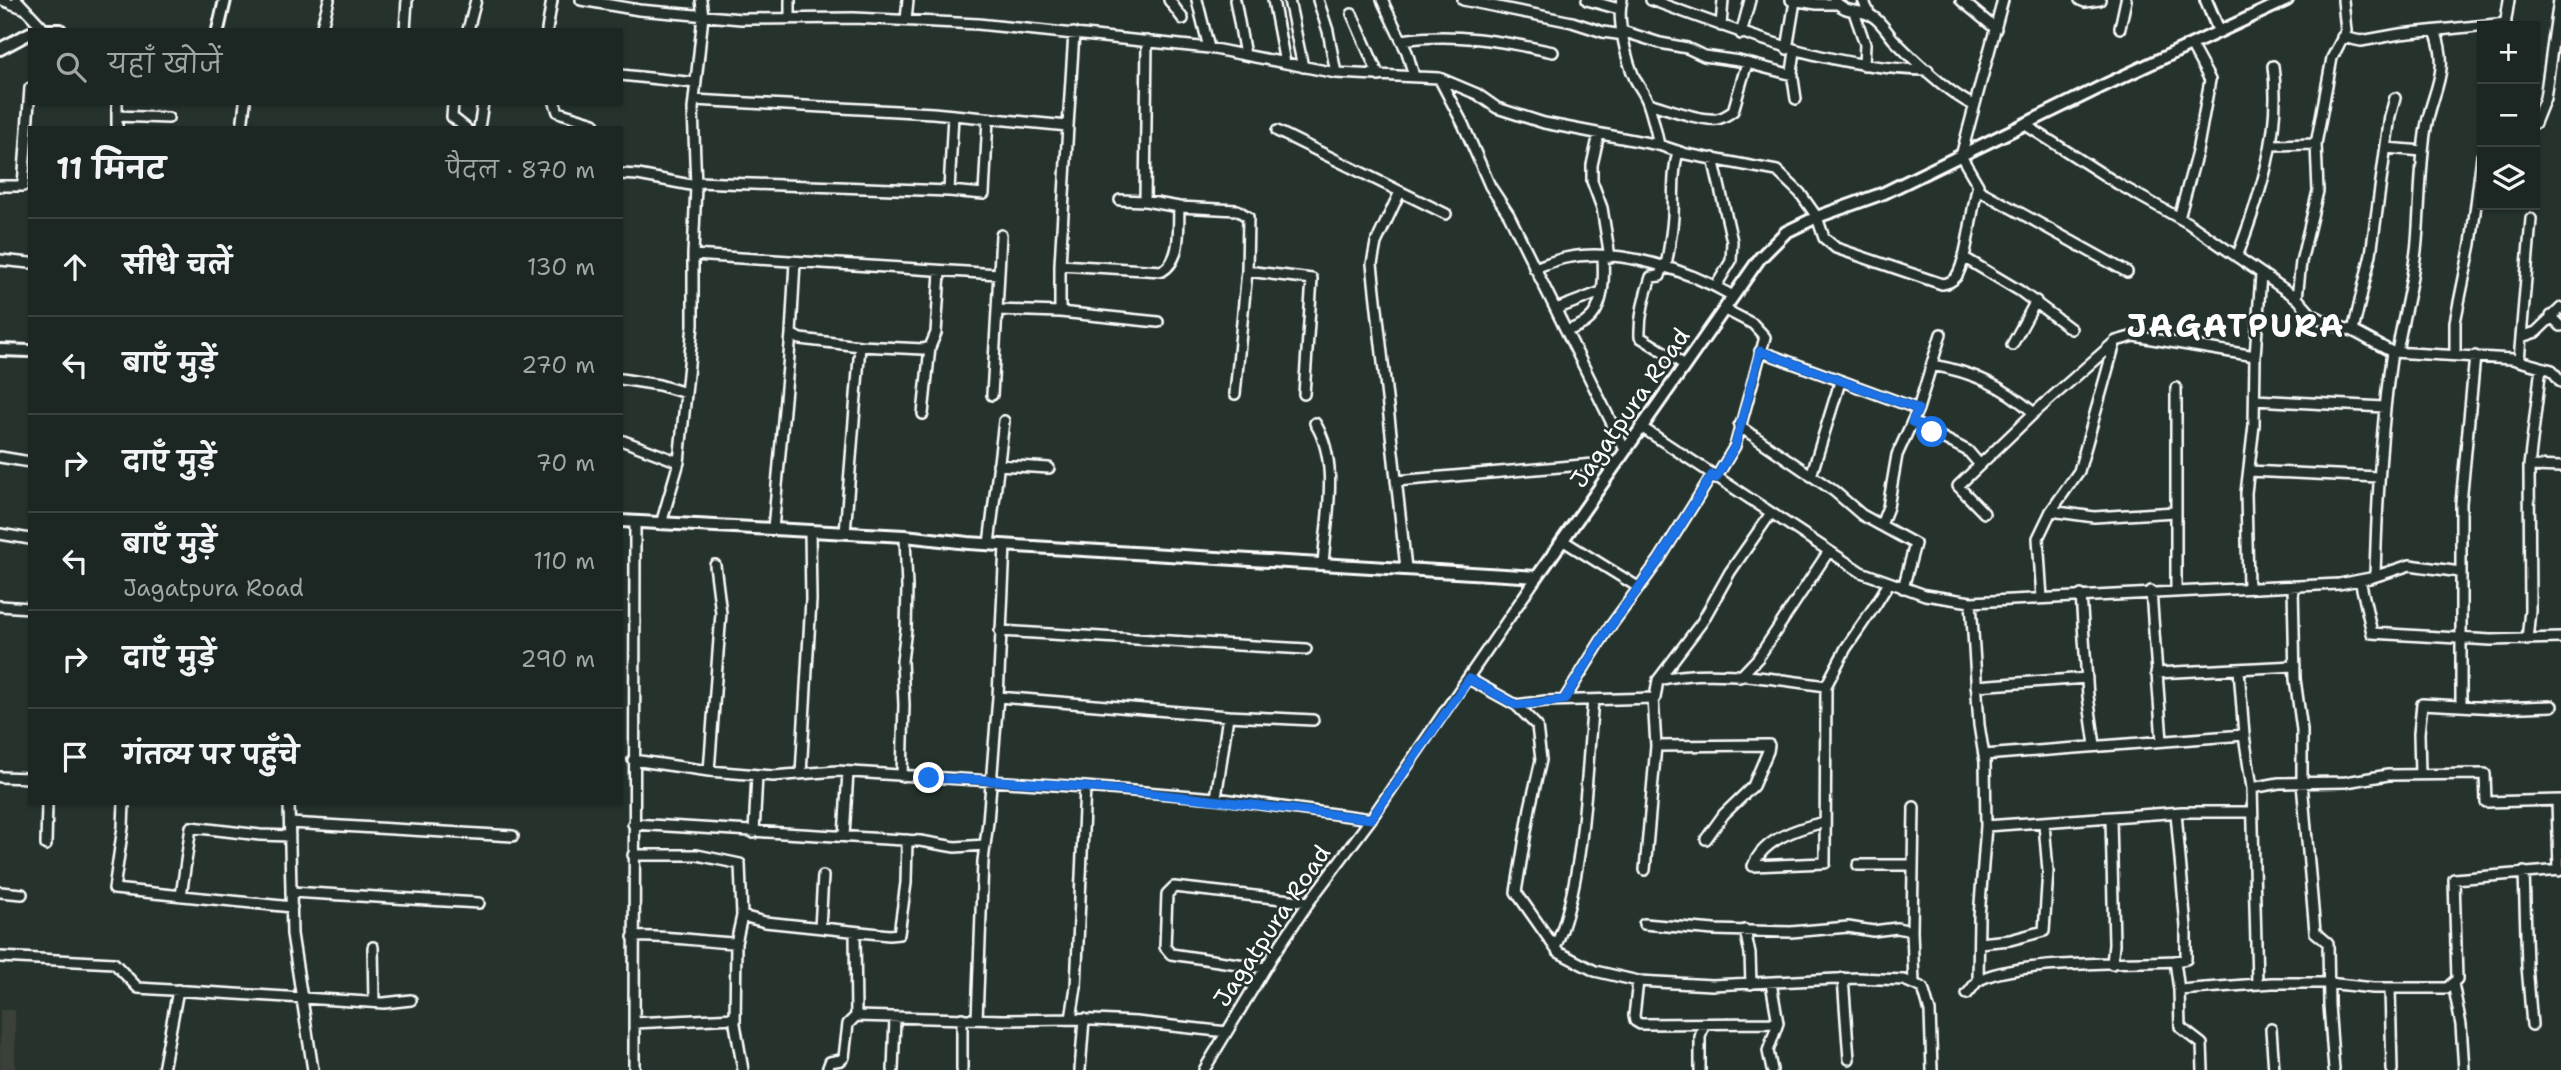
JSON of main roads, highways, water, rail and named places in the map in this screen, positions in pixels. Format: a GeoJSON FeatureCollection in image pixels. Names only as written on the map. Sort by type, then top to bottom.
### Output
{"type":"FeatureCollection","features":[{"type":"Feature","properties":{"kind":"district","name":"JAGATPURA"},"geometry":{"type":"Point","coordinates":[2236,326]}}]}
